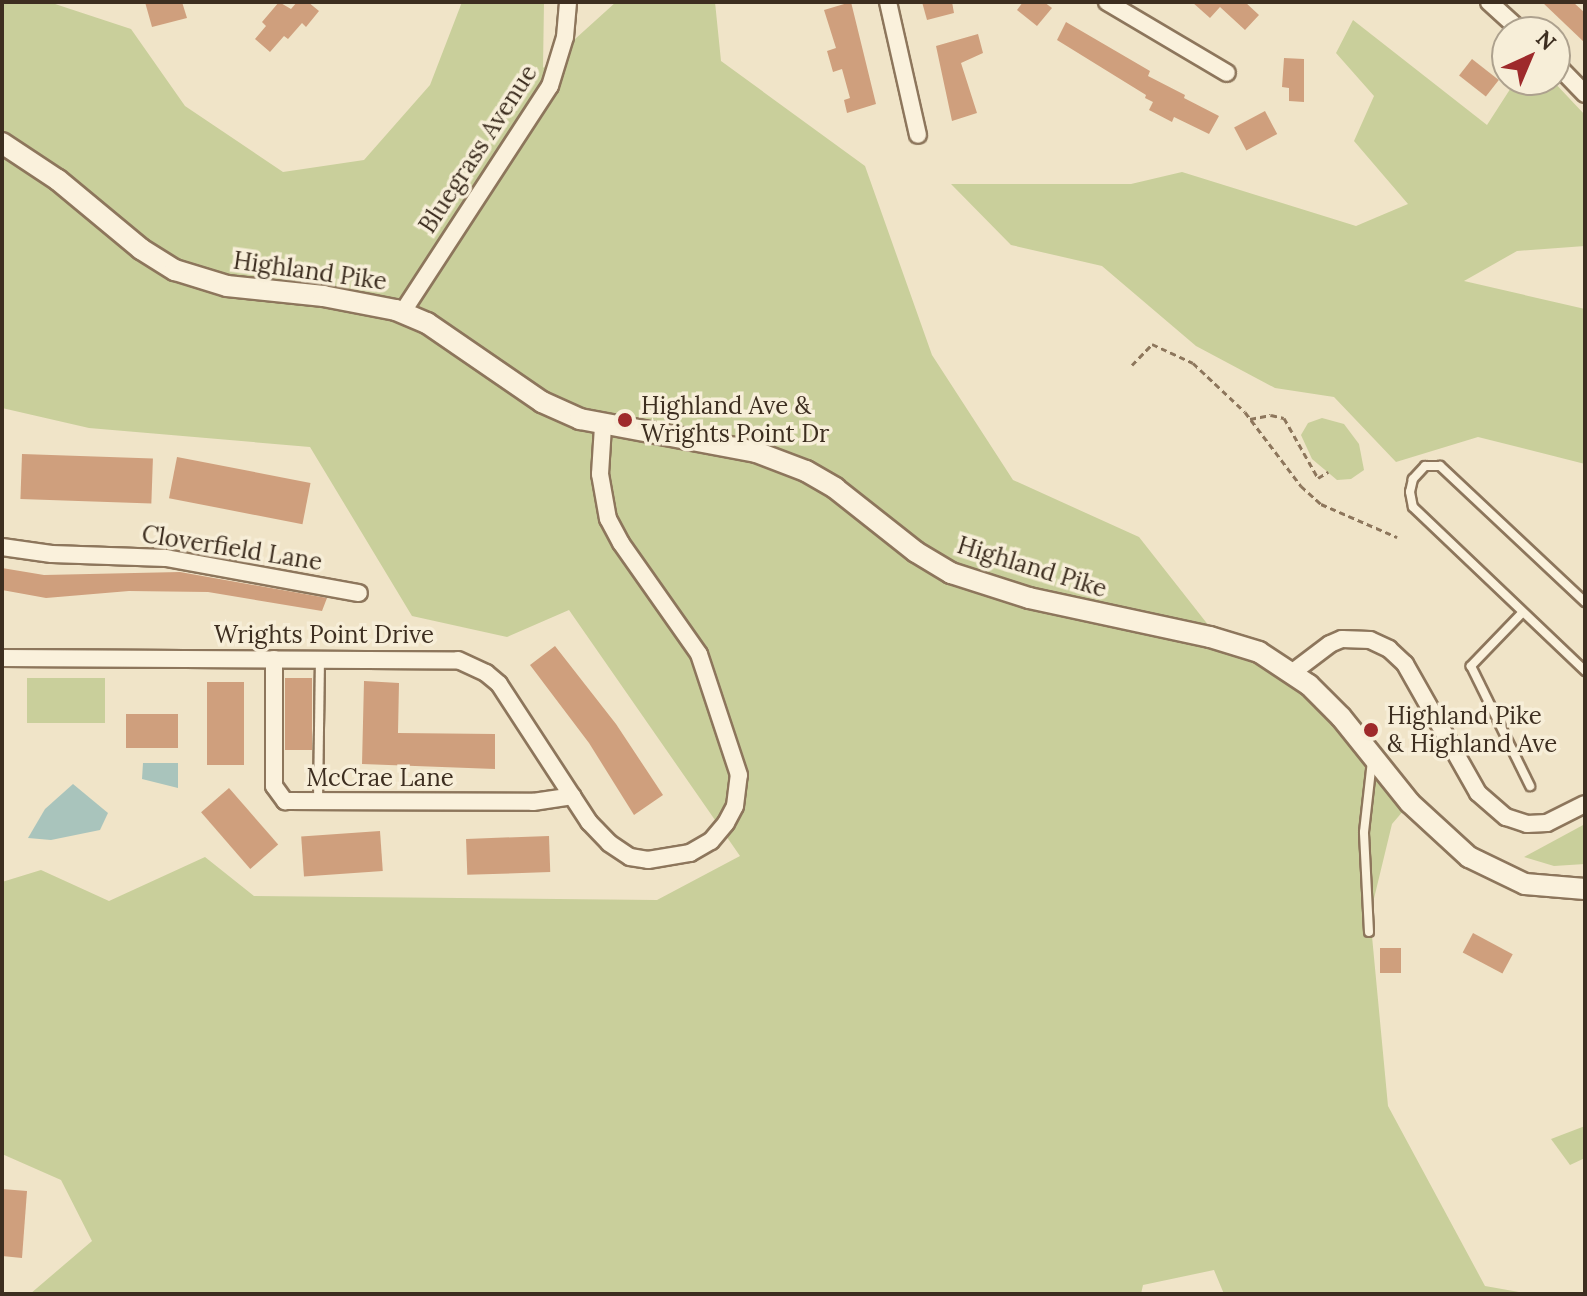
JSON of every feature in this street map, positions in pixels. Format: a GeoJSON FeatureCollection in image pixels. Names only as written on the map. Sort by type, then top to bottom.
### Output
{"type":"FeatureCollection","features":[{"type":"Feature","properties":{"kind":"street","name":"Bluegrass Avenue"},"geometry":{"type":"LineString","coordinates":[[402,313],[550,86],[565,37],[568,2]]}},
{"type":"Feature","properties":{"kind":"street"},"geometry":{"type":"LineString","coordinates":[[888,2],[918,135]]}},
{"type":"Feature","properties":{"kind":"street"},"geometry":{"type":"LineString","coordinates":[[1107,2],[1227,73]]}},
{"type":"Feature","properties":{"kind":"street"},"geometry":{"type":"LineString","coordinates":[[1489,2],[1504,16]]}},
{"type":"Feature","properties":{"kind":"street"},"geometry":{"type":"LineString","coordinates":[[1571,80],[1585,94]]}},
{"type":"Feature","properties":{"kind":"street","name":"Highland Pike"},"geometry":{"type":"LineString","coordinates":[[2,143],[58,180],[141,249],[175,270],[227,286],[323,296],[402,313],[427,323],[542,402],[603,426],[725,445],[773,457],[835,488],[916,552],[951,573],[1042,601],[1210,637],[1259,652],[1293,672],[1341,717],[1410,803],[1469,857],[1525,884],[1585,889]]}},
{"type":"Feature","properties":{"kind":"street","name":"Wrights Point Drive"},"geometry":{"type":"LineString","coordinates":[[2,658],[458,660],[486,673],[499,684],[589,822],[609,843],[630,857],[648,860],[690,853],[711,841],[731,815],[739,775],[699,654],[621,543],[608,519],[600,474],[603,426]]}},
{"type":"Feature","properties":{"kind":"street","name":"Cloverfield Lane"},"geometry":{"type":"LineString","coordinates":[[2,547],[52,554],[166,558],[359,593]]}},
{"type":"Feature","properties":{"kind":"street"},"geometry":{"type":"LineString","coordinates":[[1293,672],[1330,644],[1342,639],[1370,640],[1389,649],[1405,664],[1478,793],[1506,817],[1527,824],[1547,823],[1585,804]]}},
{"type":"Feature","properties":{"kind":"street","name":"McCrae Lane"},"geometry":{"type":"LineString","coordinates":[[274,659],[274,786],[285,801],[533,802],[573,796]]}},
{"type":"Feature","properties":{"kind":"lane"},"geometry":{"type":"LineString","coordinates":[[1585,602],[1440,466],[1425,466],[1413,479],[1410,492],[1413,507],[1585,671]]}},
{"type":"Feature","properties":{"kind":"lane"},"geometry":{"type":"LineString","coordinates":[[1522,613],[1471,666],[1530,786]]}},
{"type":"Feature","properties":{"kind":"lane"},"geometry":{"type":"LineString","coordinates":[[318,802],[320,659]]}},
{"type":"Feature","properties":{"kind":"lane"},"geometry":{"type":"LineString","coordinates":[[1369,932],[1364,832],[1373,756]]}},
{"type":"Feature","properties":{"kind":"path"},"geometry":{"type":"LineString","coordinates":[[1132,365],[1152,344],[1193,363],[1250,419],[1301,486],[1321,504],[1397,537]]}},
{"type":"Feature","properties":{"kind":"path"},"geometry":{"type":"LineString","coordinates":[[1250,419],[1271,415],[1284,418],[1318,478],[1328,472]]}},
{"type":"Feature","properties":{"kind":"green space"},"geometry":{"type":"Polygon","coordinates":[[[2,2],[49,2],[131,29],[185,106],[283,172],[364,160],[430,85],[462,2],[544,2],[543,68],[616,2],[715,2],[721,61],[865,166],[932,355],[1013,480],[1139,537],[1220,640],[1293,672],[1410,803],[1392,824],[1370,915],[1388,1106],[1485,1286],[1531,1294],[1224,1294],[1214,1270],[1143,1285],[1141,1294],[30,1294],[92,1241],[61,1180],[2,1154],[2,882],[41,870],[109,901],[205,857],[254,896],[657,900],[740,856],[569,610],[507,637],[412,616],[310,447],[89,428],[2,408],[2,2]]]}},
{"type":"Feature","properties":{"kind":"green space"},"geometry":{"type":"Polygon","coordinates":[[[1353,20],[1487,125],[1506,96],[1567,96],[1585,115],[1585,246],[1517,251],[1464,281],[1585,309],[1585,464],[1478,437],[1396,462],[1334,397],[1275,388],[1196,346],[1102,266],[1011,245],[951,184],[1131,184],[1182,172],[1356,226],[1408,204],[1354,141],[1374,96],[1336,53],[1353,20]]]}},
{"type":"Feature","properties":{"kind":"green space"},"geometry":{"type":"Polygon","coordinates":[[[1322,418],[1344,424],[1359,444],[1364,470],[1351,479],[1337,480],[1312,459],[1301,435],[1308,423],[1322,418]]]}},
{"type":"Feature","properties":{"kind":"green space"},"geometry":{"type":"Polygon","coordinates":[[[27,678],[105,678],[105,723],[27,723],[27,678]]]}},
{"type":"Feature","properties":{"kind":"green space"},"geometry":{"type":"Polygon","coordinates":[[[1585,824],[1585,864],[1554,866],[1524,857],[1585,824]]]}},
{"type":"Feature","properties":{"kind":"green space"},"geometry":{"type":"Polygon","coordinates":[[[1585,1126],[1585,1158],[1570,1165],[1551,1139],[1585,1126]]]}},
{"type":"Feature","properties":{"kind":"water"},"geometry":{"type":"Polygon","coordinates":[[[143,763],[178,763],[178,788],[142,779],[143,763]]]}},
{"type":"Feature","properties":{"kind":"water"},"geometry":{"type":"Polygon","coordinates":[[[73,784],[108,813],[100,830],[51,840],[28,838],[45,809],[73,784]]]}},
{"type":"Feature","properties":{"kind":"building"},"geometry":{"type":"Polygon","coordinates":[[[145,2],[182,2],[187,18],[152,27],[145,2]]]}},
{"type":"Feature","properties":{"kind":"building"},"geometry":{"type":"Polygon","coordinates":[[[279,2],[291,9],[297,2],[308,2],[319,11],[306,27],[302,23],[288,39],[284,36],[270,52],[255,39],[266,26],[262,22],[279,2]]]}},
{"type":"Feature","properties":{"kind":"building"},"geometry":{"type":"Polygon","coordinates":[[[851,2],[876,104],[847,113],[844,100],[850,98],[842,69],[833,72],[827,51],[836,48],[824,10],[851,2]]]}},
{"type":"Feature","properties":{"kind":"building"},"geometry":{"type":"Polygon","coordinates":[[[922,2],[952,2],[954,13],[927,20],[922,2]]]}},
{"type":"Feature","properties":{"kind":"building"},"geometry":{"type":"Polygon","coordinates":[[[1023,2],[1044,2],[1052,8],[1037,26],[1017,10],[1023,2]]]}},
{"type":"Feature","properties":{"kind":"building"},"geometry":{"type":"Polygon","coordinates":[[[1192,2],[1245,2],[1259,15],[1245,30],[1220,7],[1210,18],[1192,2]]]}},
{"type":"Feature","properties":{"kind":"building"},"geometry":{"type":"Polygon","coordinates":[[[1542,2],[1573,2],[1585,13],[1585,43],[1571,30],[1571,16],[1557,16],[1542,2]]]}},
{"type":"Feature","properties":{"kind":"building"},"geometry":{"type":"Polygon","coordinates":[[[1066,22],[1150,71],[1148,76],[1219,116],[1209,134],[1174,117],[1172,122],[1149,110],[1153,102],[1145,98],[1146,95],[1057,40],[1066,22]]]}},
{"type":"Feature","properties":{"kind":"building"},"geometry":{"type":"Polygon","coordinates":[[[978,34],[983,53],[961,63],[977,113],[952,121],[936,46],[978,34]]]}},
{"type":"Feature","properties":{"kind":"building"},"geometry":{"type":"Polygon","coordinates":[[[1284,58],[1304,59],[1304,102],[1289,101],[1289,88],[1282,87],[1284,58]]]}},
{"type":"Feature","properties":{"kind":"building"},"geometry":{"type":"Polygon","coordinates":[[[1472,59],[1491,74],[1491,90],[1486,96],[1459,76],[1472,59]]]}},
{"type":"Feature","properties":{"kind":"building"},"geometry":{"type":"Polygon","coordinates":[[[1265,111],[1277,134],[1246,150],[1234,127],[1265,111]]]}},
{"type":"Feature","properties":{"kind":"building"},"geometry":{"type":"Polygon","coordinates":[[[22,454],[153,459],[151,504],[20,499],[22,454]]]}},
{"type":"Feature","properties":{"kind":"building"},"geometry":{"type":"Polygon","coordinates":[[[177,457],[311,483],[302,524],[169,498],[177,457]]]}},
{"type":"Feature","properties":{"kind":"building"},"geometry":{"type":"Polygon","coordinates":[[[2,568],[44,575],[180,572],[327,598],[322,611],[208,592],[129,591],[46,598],[2,590],[2,568]]]}},
{"type":"Feature","properties":{"kind":"building"},"geometry":{"type":"Polygon","coordinates":[[[555,646],[616,724],[663,795],[634,815],[589,743],[530,665],[555,646]]]}},
{"type":"Feature","properties":{"kind":"building"},"geometry":{"type":"Polygon","coordinates":[[[285,678],[312,678],[312,750],[285,750],[285,678]]]}},
{"type":"Feature","properties":{"kind":"building"},"geometry":{"type":"Polygon","coordinates":[[[364,681],[399,683],[398,733],[495,734],[495,769],[362,764],[364,681]]]}},
{"type":"Feature","properties":{"kind":"building"},"geometry":{"type":"Polygon","coordinates":[[[207,682],[244,682],[244,765],[207,765],[207,682]]]}},
{"type":"Feature","properties":{"kind":"building"},"geometry":{"type":"Polygon","coordinates":[[[126,714],[178,714],[178,748],[126,748],[126,714]]]}},
{"type":"Feature","properties":{"kind":"building"},"geometry":{"type":"Polygon","coordinates":[[[229,788],[278,845],[250,869],[201,812],[229,788]]]}},
{"type":"Feature","properties":{"kind":"building"},"geometry":{"type":"Polygon","coordinates":[[[380,831],[383,871],[304,876],[301,837],[380,831]]]}},
{"type":"Feature","properties":{"kind":"building"},"geometry":{"type":"Polygon","coordinates":[[[549,836],[550,872],[467,875],[466,839],[549,836]]]}},
{"type":"Feature","properties":{"kind":"building"},"geometry":{"type":"Polygon","coordinates":[[[1473,933],[1513,954],[1502,974],[1463,952],[1473,933]]]}},
{"type":"Feature","properties":{"kind":"building"},"geometry":{"type":"Polygon","coordinates":[[[1380,948],[1401,948],[1401,973],[1380,973],[1380,948]]]}},
{"type":"Feature","properties":{"kind":"building"},"geometry":{"type":"Polygon","coordinates":[[[2,1189],[27,1191],[22,1258],[2,1256],[2,1189]]]}},
{"type":"Feature","properties":{"kind":"place","name":"Highland Ave & Wrights Point Dr"},"geometry":{"type":"Point","coordinates":[625,420]}},
{"type":"Feature","properties":{"kind":"place","name":"Highland Pike & Highland Ave"},"geometry":{"type":"Point","coordinates":[1371,730]}}]}
